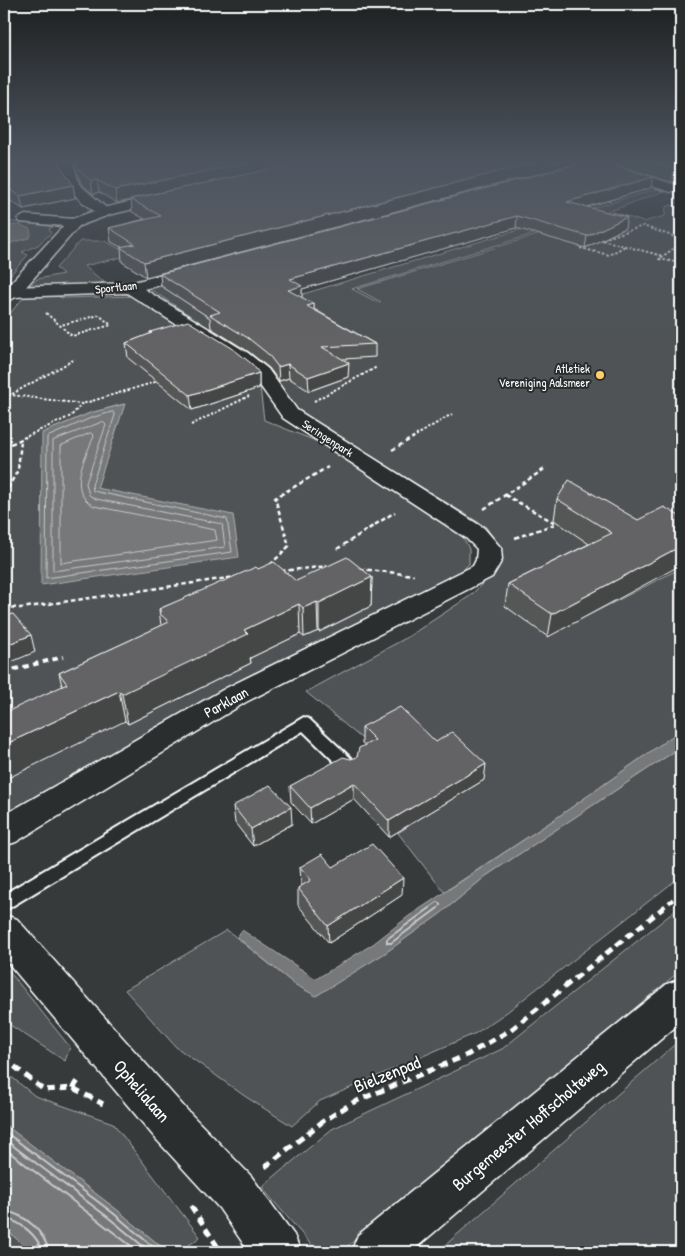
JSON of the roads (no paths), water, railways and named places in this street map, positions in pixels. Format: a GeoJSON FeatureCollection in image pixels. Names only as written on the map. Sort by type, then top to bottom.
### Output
{"type":"FeatureCollection","features":[{"type":"Feature","properties":{"kind":"street"},"geometry":{"type":"LineString","coordinates":[[33,220],[74,223],[83,220]]}},
{"type":"Feature","properties":{"kind":"street"},"geometry":{"type":"LineString","coordinates":[[8,295],[74,223]]}},
{"type":"Feature","properties":{"kind":"street","name":"Sportlaan"},"geometry":{"type":"LineString","coordinates":[[8,295],[130,288],[211,266]]}},
{"type":"Feature","properties":{"kind":"street","name":"Seringenpark"},"geometry":{"type":"LineString","coordinates":[[130,288],[241,357],[261,373],[290,414],[462,524],[488,548],[489,560],[483,571],[455,585]]}},
{"type":"Feature","properties":{"kind":"street","name":"Parklaan"},"geometry":{"type":"LineString","coordinates":[[4,832],[236,695],[455,585]]}},
{"type":"Feature","properties":{"kind":"street","name":"Ophelialaan"},"geometry":{"type":"LineString","coordinates":[[4,931],[171,1124],[218,1206],[277,1252]]}},
{"type":"Feature","properties":{"kind":"street","name":"Burgemeester Hoffscholteweg"},"geometry":{"type":"LineString","coordinates":[[375,1252],[681,997]]}},
{"type":"Feature","properties":{"kind":"lane"},"geometry":{"type":"LineString","coordinates":[[4,903],[304,723],[350,767]]}},
{"type":"Feature","properties":{"kind":"water"},"geometry":{"type":"Polygon","coordinates":[[[20,225],[30,229],[31,235],[29,238],[4,245],[4,230],[6,226],[20,225]]]}},
{"type":"Feature","properties":{"kind":"water"},"geometry":{"type":"Polygon","coordinates":[[[125,404],[97,488],[233,515],[239,557],[41,585],[42,433],[90,413],[125,404]]]}},
{"type":"Feature","properties":{"kind":"water"},"geometry":{"type":"Polygon","coordinates":[[[681,730],[681,747],[486,876],[440,914],[385,953],[316,996],[294,984],[237,937],[242,930],[316,979],[373,944],[409,916],[555,819],[681,730]]]}},
{"type":"Feature","properties":{"kind":"water"},"geometry":{"type":"Polygon","coordinates":[[[4,1124],[116,1209],[164,1249],[164,1252],[32,1252],[4,1228],[4,1124]]]}},
{"type":"Feature","properties":{"kind":"place","name":"Atletiek Vereniging Aalsmeer"},"geometry":{"type":"Point","coordinates":[600,375]}}]}
